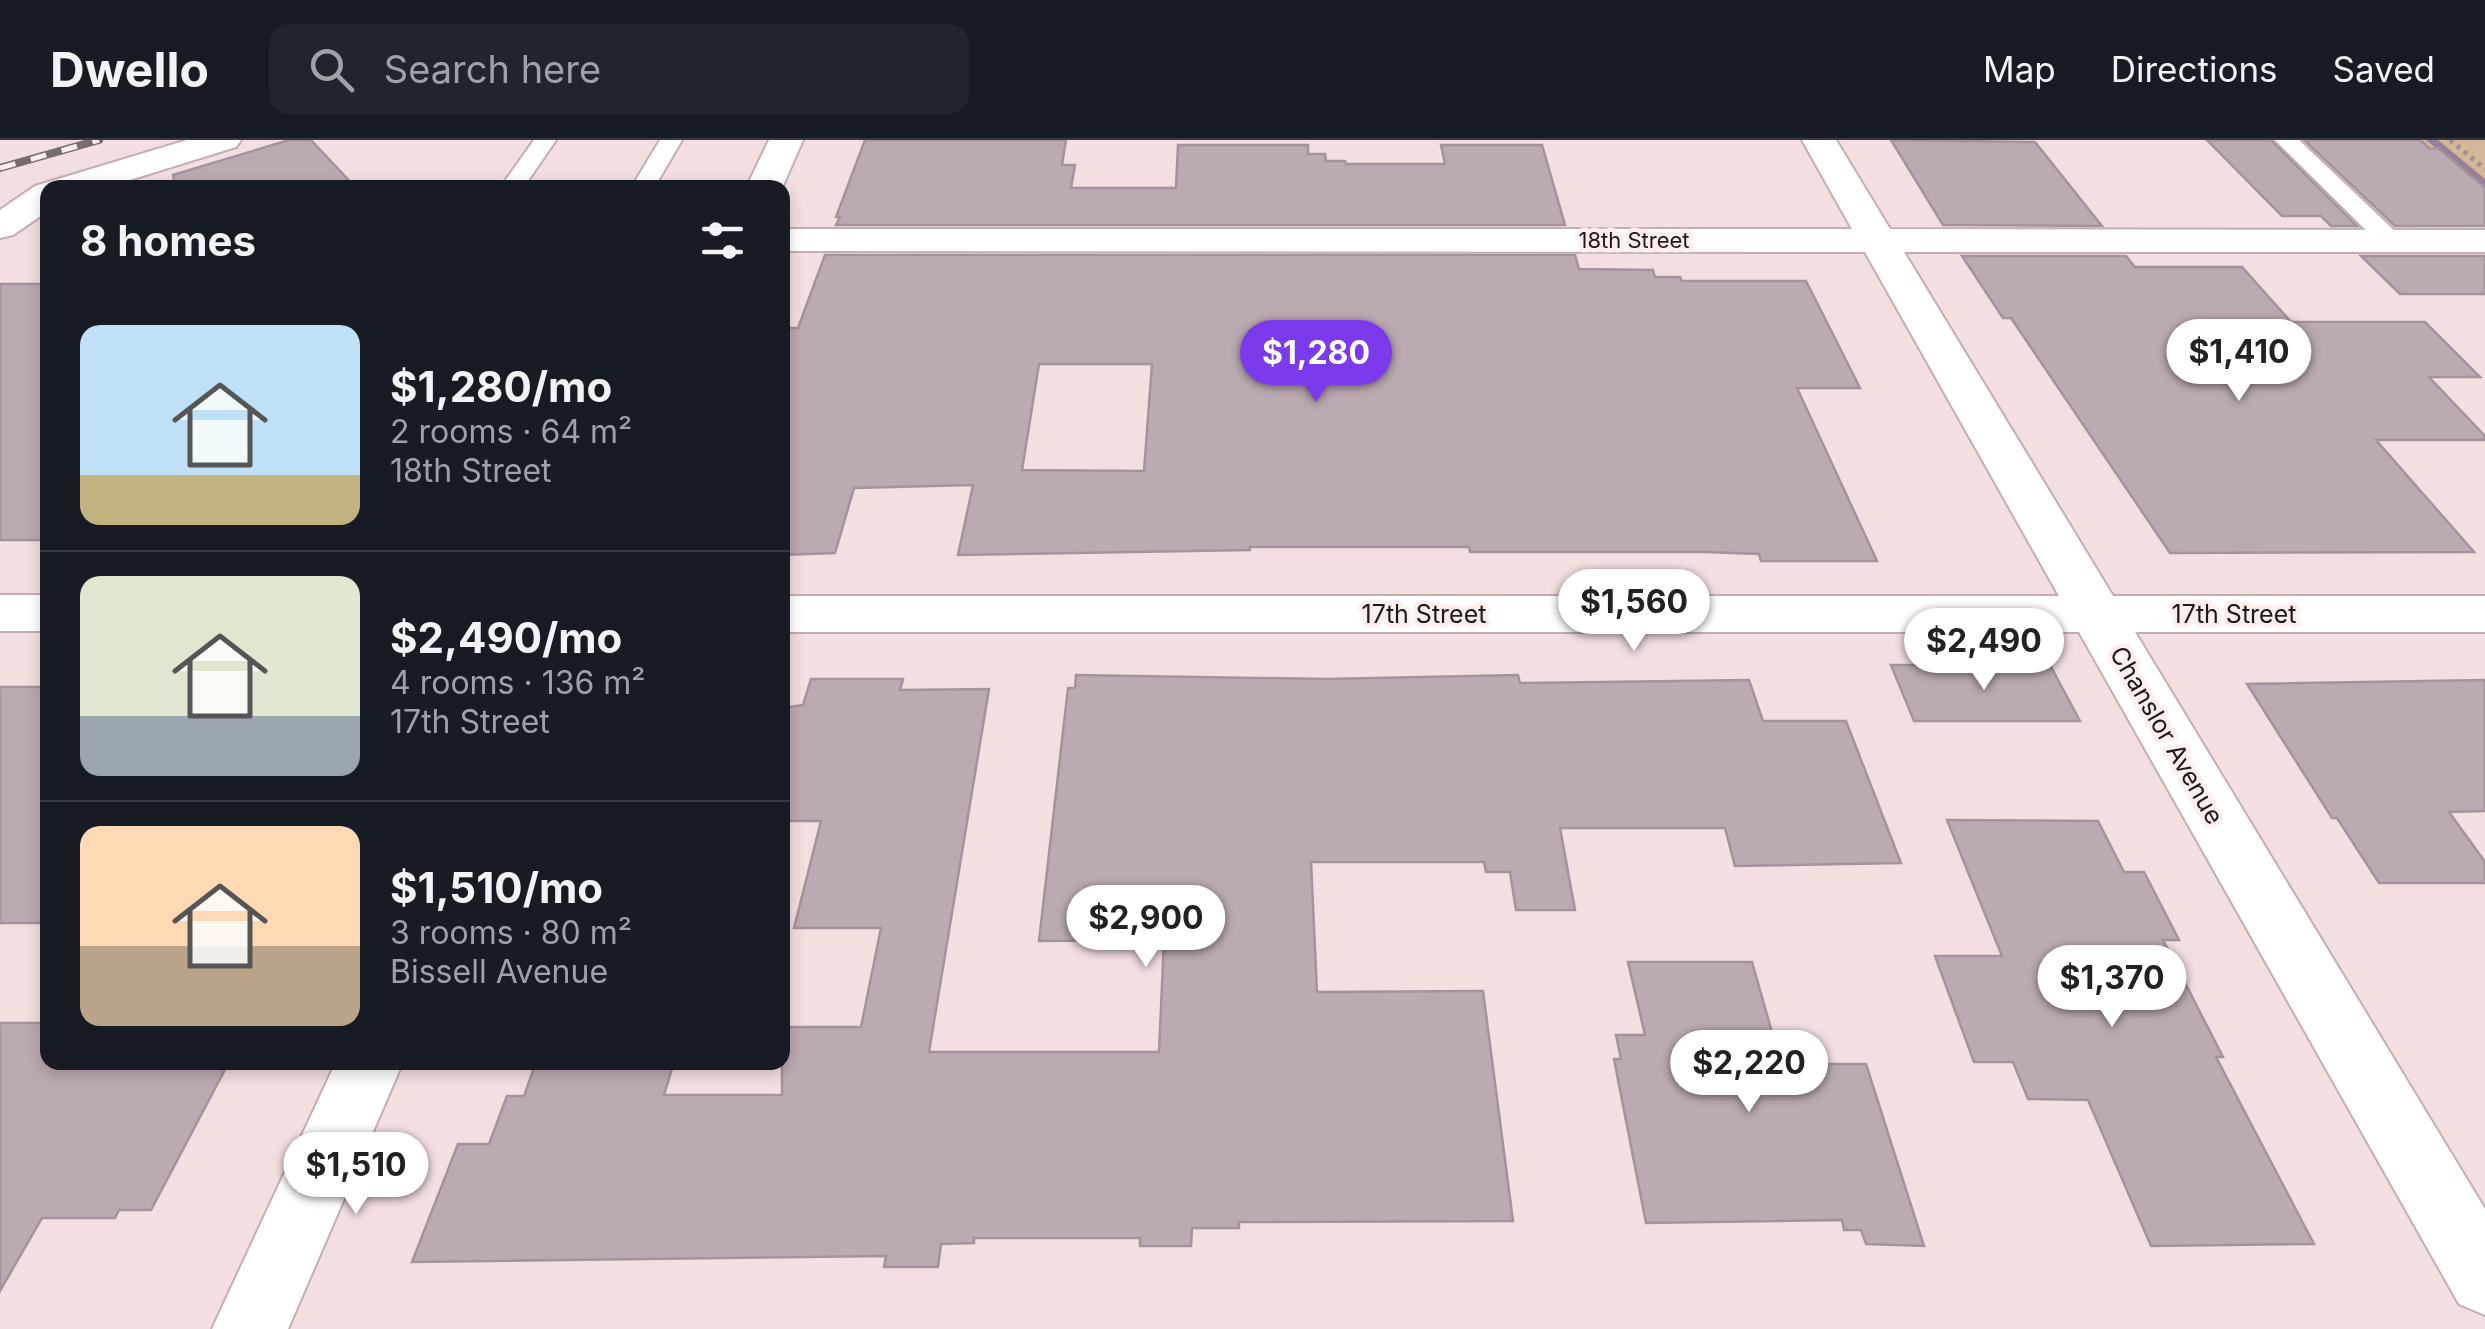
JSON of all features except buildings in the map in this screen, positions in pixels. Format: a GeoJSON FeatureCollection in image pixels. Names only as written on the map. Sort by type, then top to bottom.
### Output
{"type":"FeatureCollection","features":[{"type":"Feature","properties":{"kind":"street"},"geometry":{"type":"LineString","coordinates":[[91,180],[224,140]]}},
{"type":"Feature","properties":{"kind":"street"},"geometry":{"type":"LineString","coordinates":[[768,180],[786,140]]}},
{"type":"Feature","properties":{"kind":"street","name":"Chanslor Avenue"},"geometry":{"type":"LineString","coordinates":[[1819,140],[2485,1278]]}},
{"type":"Feature","properties":{"kind":"street"},"geometry":{"type":"LineString","coordinates":[[0,227],[40,198]]}},
{"type":"Feature","properties":{"kind":"street"},"geometry":{"type":"LineString","coordinates":[[0,239],[40,239]]}},
{"type":"Feature","properties":{"kind":"street","name":"18th Street"},"geometry":{"type":"LineString","coordinates":[[790,240],[2485,241]]}},
{"type":"Feature","properties":{"kind":"street"},"geometry":{"type":"LineString","coordinates":[[0,613],[40,613]]}},
{"type":"Feature","properties":{"kind":"street","name":"17th Street"},"geometry":{"type":"LineString","coordinates":[[790,614],[2485,614]]}},
{"type":"Feature","properties":{"kind":"street"},"geometry":{"type":"LineString","coordinates":[[250,1329],[366,1070]]}},
{"type":"Feature","properties":{"kind":"lane"},"geometry":{"type":"LineString","coordinates":[[517,180],[545,140]]}},
{"type":"Feature","properties":{"kind":"lane"},"geometry":{"type":"LineString","coordinates":[[647,180],[670,140]]}},
{"type":"Feature","properties":{"kind":"lane"},"geometry":{"type":"LineString","coordinates":[[2286,140],[2392,241]]}},
{"type":"Feature","properties":{"kind":"path"},"geometry":{"type":"LineString","coordinates":[[2450,140],[2485,169]]}},
{"type":"Feature","properties":{"kind":"shaded area"},"geometry":{"type":"Polygon","coordinates":[[[2420,140],[2485,140],[2485,188],[2438,149],[2430,149],[2420,140]]]}},
{"type":"Feature","properties":{"kind":"waterway"},"geometry":{"type":"LineString","coordinates":[[2431,140],[2485,185]]}},
{"type":"Feature","properties":{"kind":"railway"},"geometry":{"type":"LineString","coordinates":[[0,168],[99,140]]}}]}
